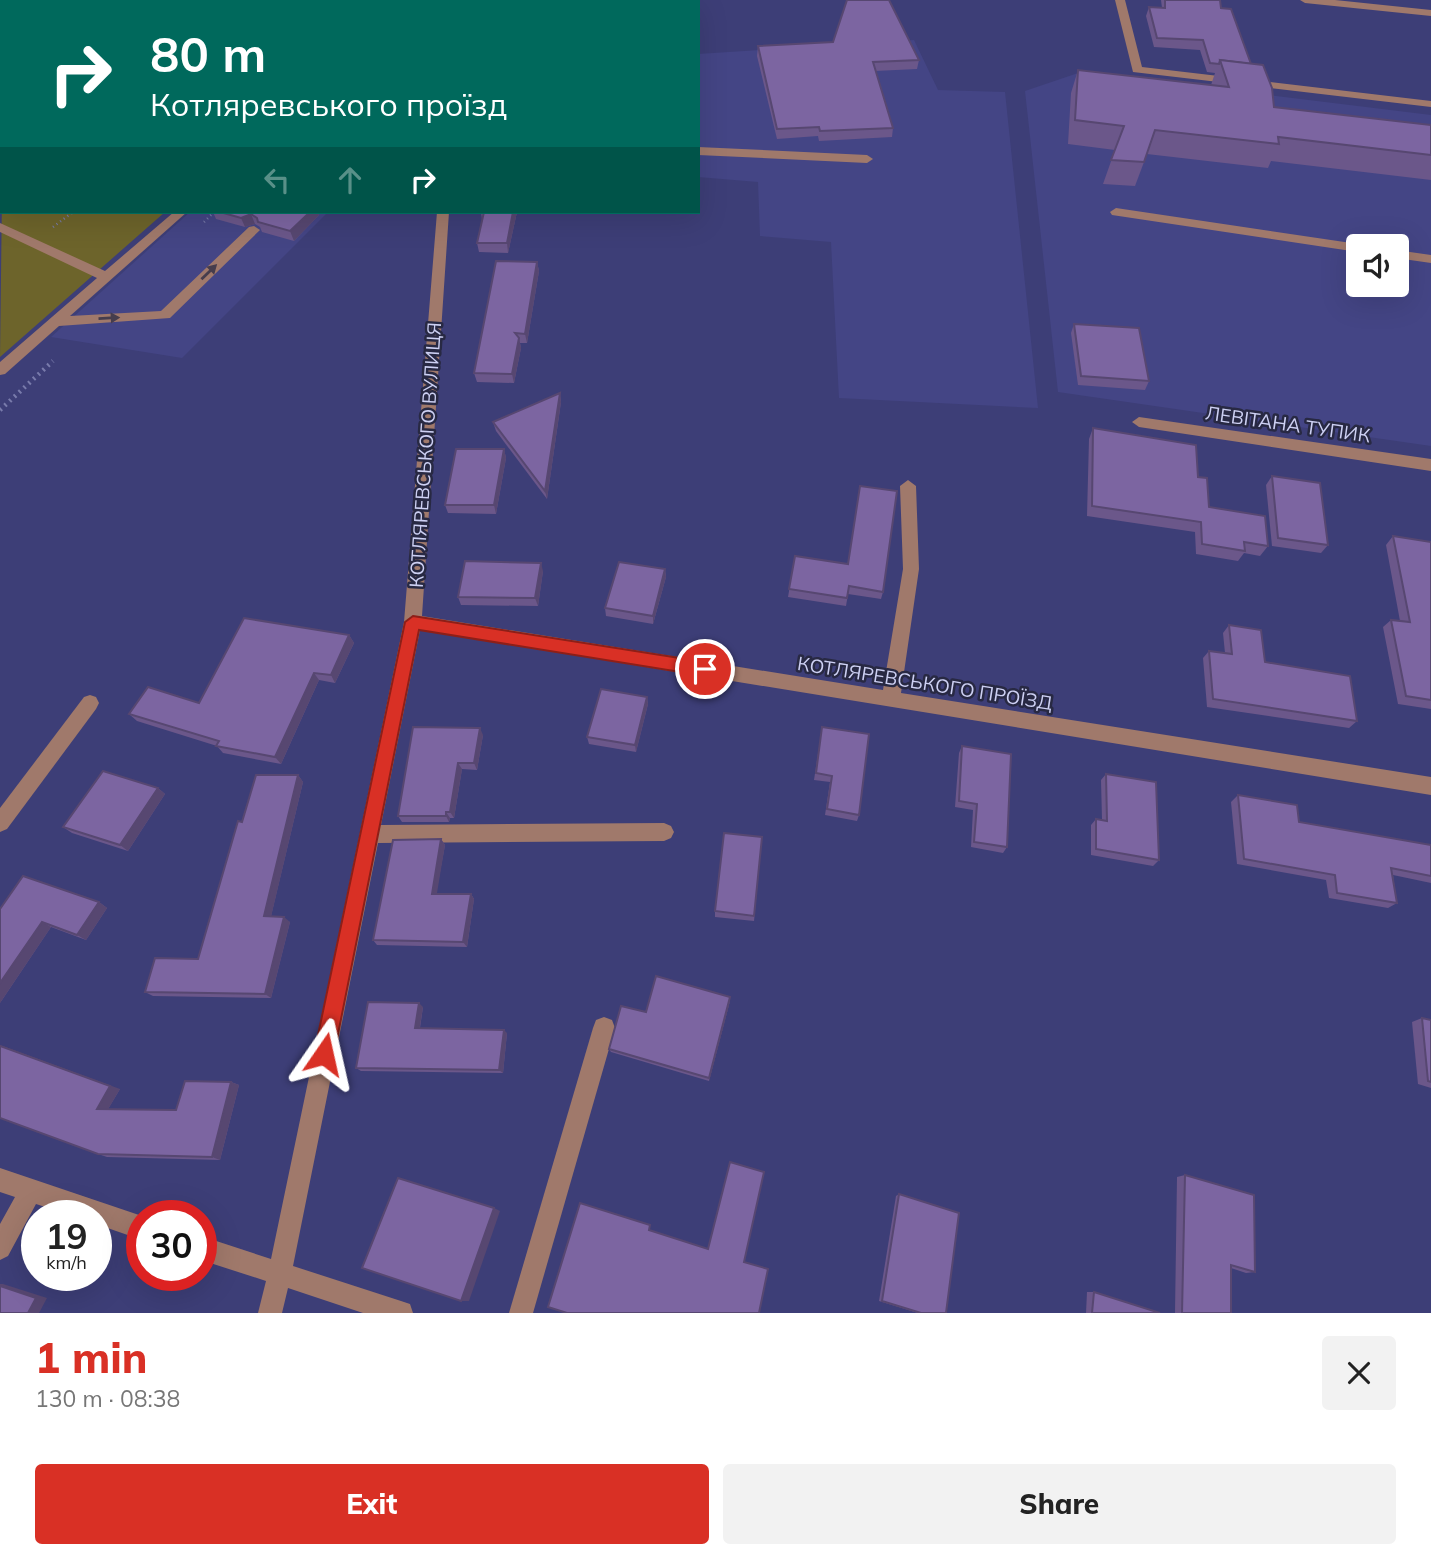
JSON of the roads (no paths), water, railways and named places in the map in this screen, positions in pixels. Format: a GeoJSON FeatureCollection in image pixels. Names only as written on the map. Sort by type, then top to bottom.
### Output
{"type":"FeatureCollection","features":[{"type":"Feature","properties":{"kind":"street"},"geometry":{"type":"LineString","coordinates":[[1119,0],[1137,70],[1431,104]]}},
{"type":"Feature","properties":{"kind":"street"},"geometry":{"type":"LineString","coordinates":[[1306,0],[1431,13]]}},
{"type":"Feature","properties":{"kind":"street"},"geometry":{"type":"LineString","coordinates":[[700,151],[867,159]]}},
{"type":"Feature","properties":{"kind":"street"},"geometry":{"type":"LineString","coordinates":[[1116,212],[1346,246]]}},
{"type":"Feature","properties":{"kind":"street"},"geometry":{"type":"LineString","coordinates":[[0,370],[179,214]]}},
{"type":"Feature","properties":{"kind":"street","name":"КОТЛЯРЕВСЬКОГО ВУЛИЦЯ"},"geometry":{"type":"LineString","coordinates":[[270,1313],[281,1273],[413,622],[443,214]]}},
{"type":"Feature","properties":{"kind":"street"},"geometry":{"type":"LineString","coordinates":[[0,227],[107,277]]}},
{"type":"Feature","properties":{"kind":"street"},"geometry":{"type":"LineString","coordinates":[[53,322],[165,315],[254,230]]}},
{"type":"Feature","properties":{"kind":"street"},"geometry":{"type":"LineString","coordinates":[[1409,256],[1431,259]]}},
{"type":"Feature","properties":{"kind":"street","name":"ЛЕВІТАНА ТУПИК"},"geometry":{"type":"LineString","coordinates":[[1139,422],[1431,465]]}},
{"type":"Feature","properties":{"kind":"street"},"geometry":{"type":"LineString","coordinates":[[891,699],[911,569],[908,486]]}},
{"type":"Feature","properties":{"kind":"street","name":"КОТЛЯРЕВСЬКОГО ПРОЇЗД"},"geometry":{"type":"LineString","coordinates":[[413,622],[1431,786]]}},
{"type":"Feature","properties":{"kind":"street"},"geometry":{"type":"LineString","coordinates":[[0,823],[90,703]]}},
{"type":"Feature","properties":{"kind":"street"},"geometry":{"type":"LineString","coordinates":[[368,834],[664,832]]}},
{"type":"Feature","properties":{"kind":"street"},"geometry":{"type":"LineString","coordinates":[[521,1313],[604,1028]]}},
{"type":"Feature","properties":{"kind":"street"},"geometry":{"type":"LineString","coordinates":[[0,1180],[126,1223]]}},
{"type":"Feature","properties":{"kind":"street"},"geometry":{"type":"LineString","coordinates":[[0,1248],[30,1192]]}},
{"type":"Feature","properties":{"kind":"street"},"geometry":{"type":"LineString","coordinates":[[217,1253],[401,1313]]}}]}
